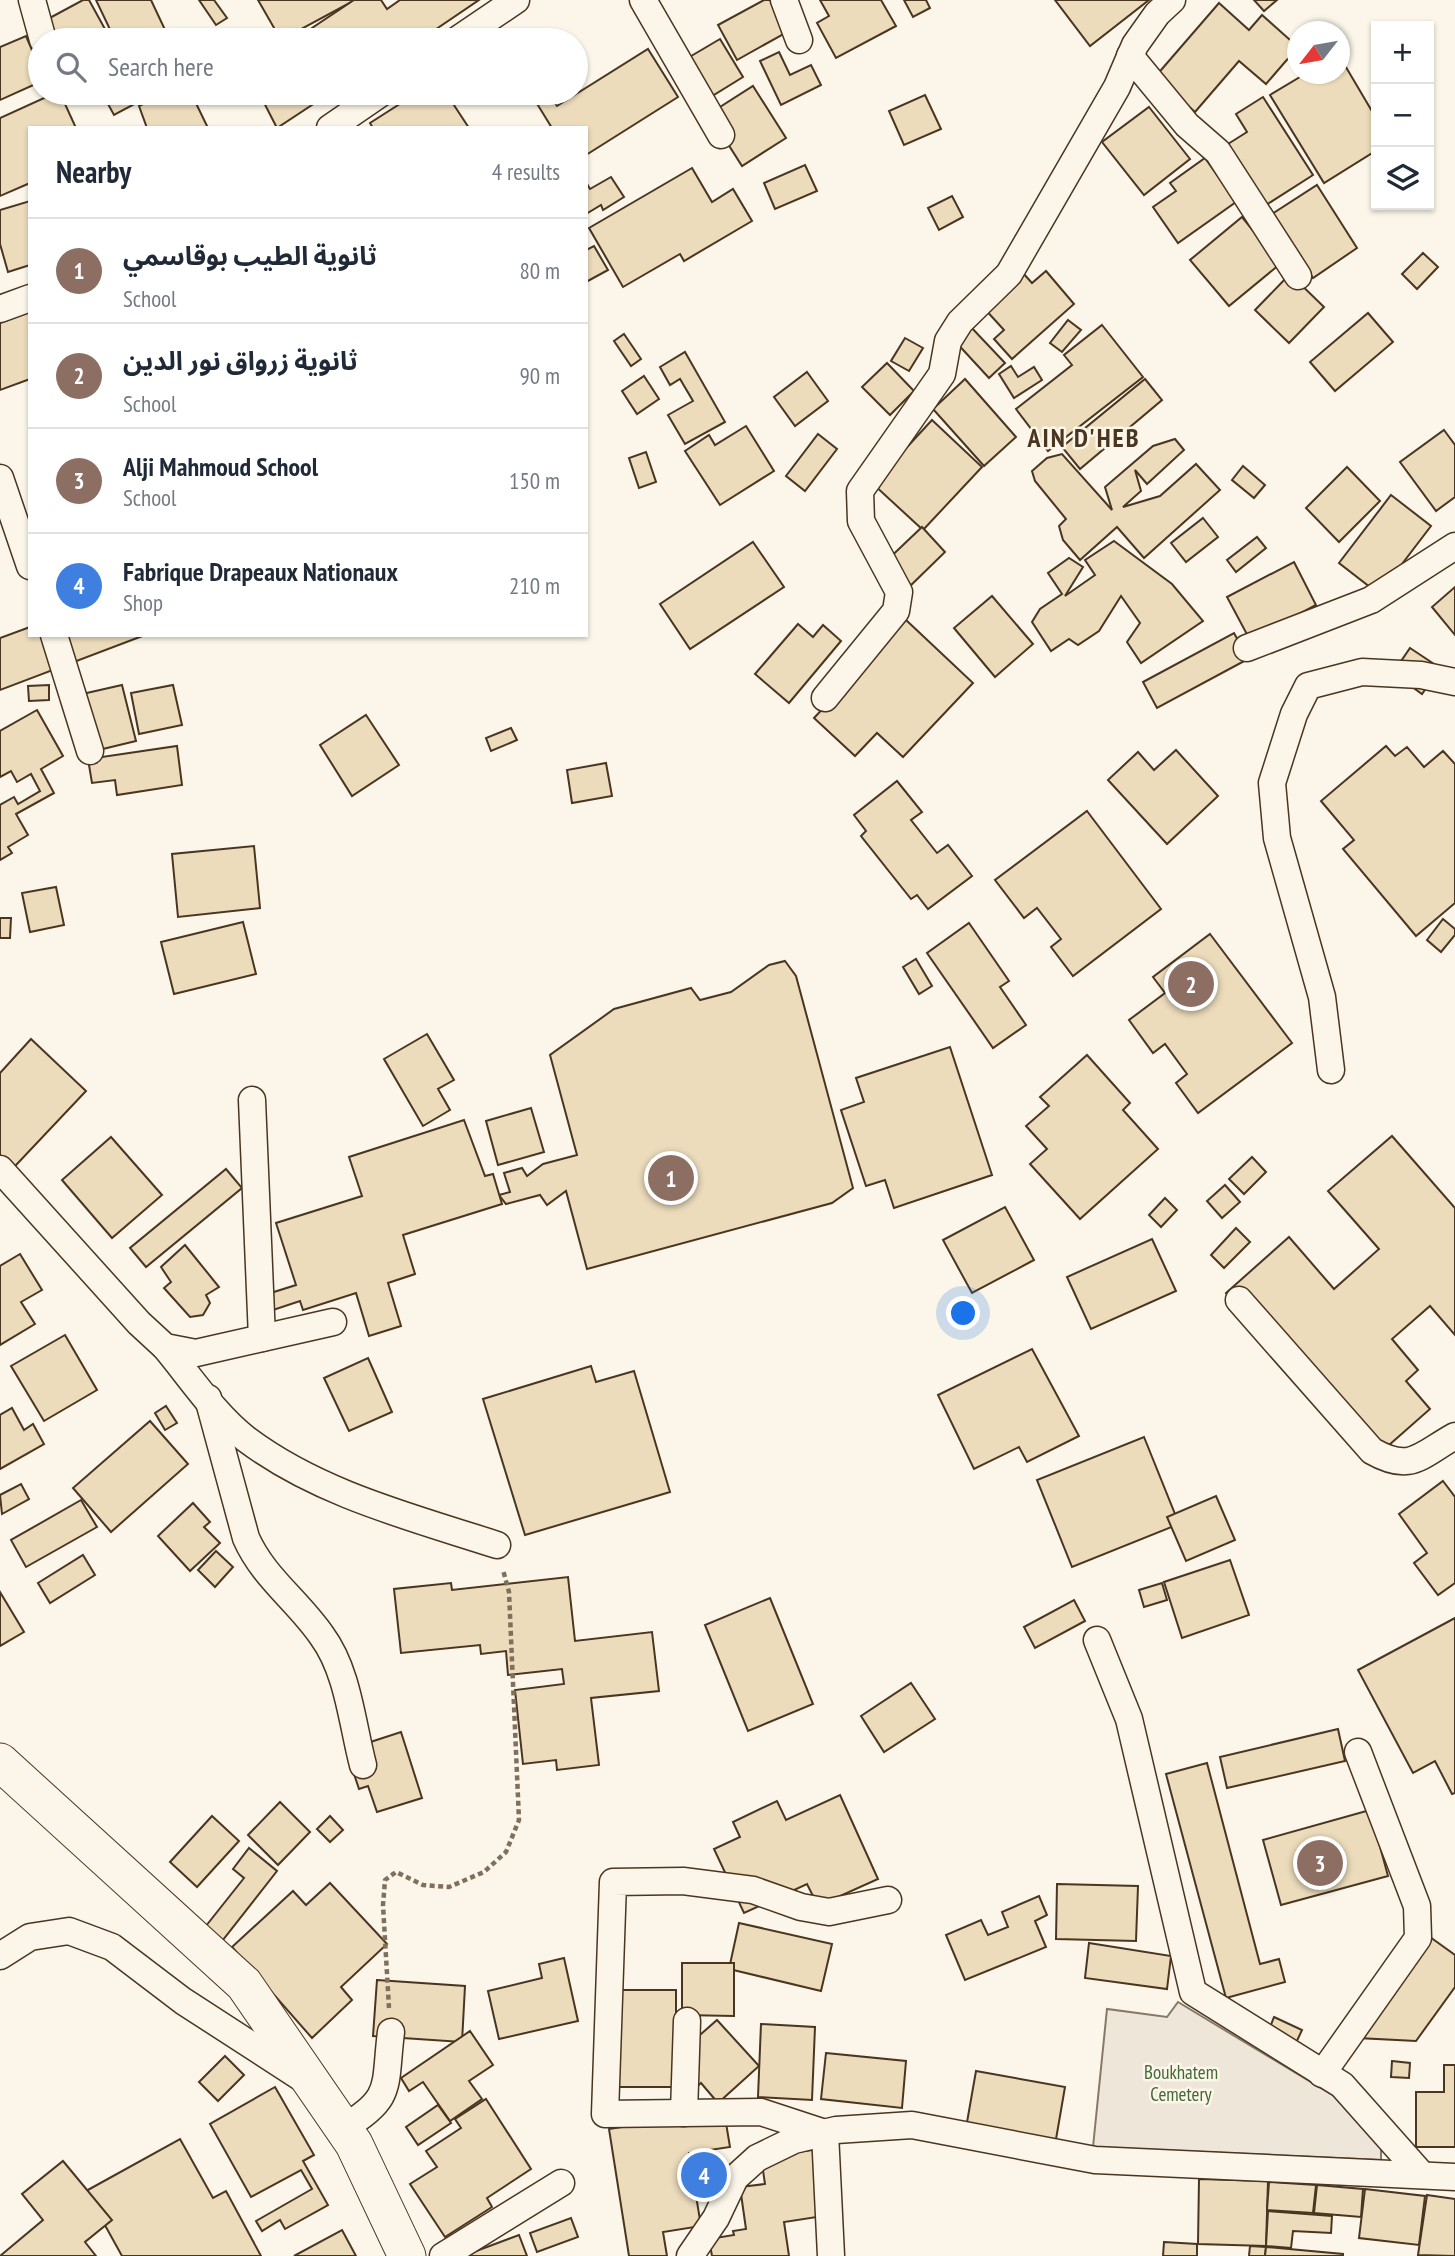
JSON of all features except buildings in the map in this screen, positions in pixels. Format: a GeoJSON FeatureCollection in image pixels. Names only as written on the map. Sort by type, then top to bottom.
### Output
{"type":"FeatureCollection","features":[{"type":"Feature","properties":{"kind":"street"},"geometry":{"type":"LineString","coordinates":[[32,0],[40,28]]}},
{"type":"Feature","properties":{"kind":"street"},"geometry":{"type":"LineString","coordinates":[[475,28],[516,0]]}},
{"type":"Feature","properties":{"kind":"street"},"geometry":{"type":"LineString","coordinates":[[643,0],[721,135]]}},
{"type":"Feature","properties":{"kind":"street"},"geometry":{"type":"LineString","coordinates":[[784,0],[799,40]]}},
{"type":"Feature","properties":{"kind":"street"},"geometry":{"type":"LineString","coordinates":[[825,698],[896,611],[899,592],[861,521],[860,491],[942,374],[948,341],[960,322],[1009,274],[1117,87],[1130,56],[1157,14],[1172,0]]}},
{"type":"Feature","properties":{"kind":"street"},"geometry":{"type":"LineString","coordinates":[[1130,56],[1187,125],[1218,152],[1298,276]]}},
{"type":"Feature","properties":{"kind":"street"},"geometry":{"type":"LineString","coordinates":[[333,126],[364,105]]}},
{"type":"Feature","properties":{"kind":"street"},"geometry":{"type":"LineString","coordinates":[[0,309],[28,299]]}},
{"type":"Feature","properties":{"kind":"street"},"geometry":{"type":"LineString","coordinates":[[0,478],[28,560]]}},
{"type":"Feature","properties":{"kind":"street"},"geometry":{"type":"LineString","coordinates":[[1247,648],[1371,600],[1455,546]]}},
{"type":"Feature","properties":{"kind":"street"},"geometry":{"type":"LineString","coordinates":[[55,637],[90,751]]}},
{"type":"Feature","properties":{"kind":"street"},"geometry":{"type":"LineString","coordinates":[[1331,1070],[1322,997],[1277,838],[1272,783],[1294,714],[1308,686],[1362,672],[1421,675],[1455,682]]}},
{"type":"Feature","properties":{"kind":"street"},"geometry":{"type":"LineString","coordinates":[[252,1100],[262,1338]]}},
{"type":"Feature","properties":{"kind":"street"},"geometry":{"type":"LineString","coordinates":[[0,1169],[139,1323],[165,1346],[244,1437],[292,1468],[362,1500],[497,1545]]}},
{"type":"Feature","properties":{"kind":"street"},"geometry":{"type":"LineString","coordinates":[[1239,1300],[1372,1451],[1391,1461],[1405,1464],[1455,1436]]}},
{"type":"Feature","properties":{"kind":"street"},"geometry":{"type":"LineString","coordinates":[[165,1346],[196,1353],[333,1322]]}},
{"type":"Feature","properties":{"kind":"street"},"geometry":{"type":"LineString","coordinates":[[208,1398],[246,1538],[255,1559],[322,1635],[336,1659],[363,1765]]}},
{"type":"Feature","properties":{"kind":"street"},"geometry":{"type":"LineString","coordinates":[[1097,1640],[1129,1719],[1193,1992],[1342,2085],[1421,2175]]}},
{"type":"Feature","properties":{"kind":"street"},"geometry":{"type":"LineString","coordinates":[[1322,2074],[1418,1938],[1417,1906],[1358,1752]]}},
{"type":"Feature","properties":{"kind":"street"},"geometry":{"type":"LineString","coordinates":[[0,1762],[244,1984],[354,2144],[407,2256]]}},
{"type":"Feature","properties":{"kind":"street"},"geometry":{"type":"LineString","coordinates":[[825,2133],[761,2112],[606,2115],[613,1882],[683,1881],[753,1890],[801,1907],[829,1912],[888,1900]]}},
{"type":"Feature","properties":{"kind":"street"},"geometry":{"type":"LineString","coordinates":[[0,1929],[30,1937]]}},
{"type":"Feature","properties":{"kind":"street"},"geometry":{"type":"LineString","coordinates":[[0,1956],[30,1937],[69,1931],[111,1947],[234,2036],[314,2086]]}},
{"type":"Feature","properties":{"kind":"street"},"geometry":{"type":"LineString","coordinates":[[684,2113],[687,2021]]}},
{"type":"Feature","properties":{"kind":"street"},"geometry":{"type":"LineString","coordinates":[[343,2128],[370,2112],[383,2097],[391,2032]]}},
{"type":"Feature","properties":{"kind":"street"},"geometry":{"type":"LineString","coordinates":[[690,2256],[716,2218],[735,2178],[750,2165],[794,2140],[825,2133],[912,2125],[1095,2160],[1455,2177]]}},
{"type":"Feature","properties":{"kind":"street"},"geometry":{"type":"LineString","coordinates":[[825,2133],[831,2256]]}},
{"type":"Feature","properties":{"kind":"street"},"geometry":{"type":"LineString","coordinates":[[443,2256],[561,2183]]}},
{"type":"Feature","properties":{"kind":"path"},"geometry":{"type":"LineString","coordinates":[[391,2032],[383,1905],[385,1880],[396,1872],[422,1885],[449,1887],[484,1872],[506,1852],[519,1820],[509,1592],[497,1545]]}},
{"type":"Feature","properties":{"kind":"green space","name":"Boukhatem Cemetery"},"geometry":{"type":"Polygon","coordinates":[[[1178,2002],[1334,2096],[1381,2147],[1381,2160],[1093,2147],[1107,2009],[1167,2017],[1178,2002]]]}},
{"type":"Feature","properties":{"kind":"place","name":"ثانوية زرواق نور الدين"},"geometry":{"type":"Point","coordinates":[1191,984]}},
{"type":"Feature","properties":{"kind":"place","name":"ثانوية الطيب بوقاسمي"},"geometry":{"type":"Point","coordinates":[671,1178]}},
{"type":"Feature","properties":{"kind":"place","name":"Alji Mahmoud School"},"geometry":{"type":"Point","coordinates":[1320,1863]}},
{"type":"Feature","properties":{"kind":"place","name":"Fabrique Drapeaux Nationaux"},"geometry":{"type":"Point","coordinates":[704,2175]}},
{"type":"Feature","properties":{"kind":"district","name":"AIN D'HEB"},"geometry":{"type":"Point","coordinates":[1084,438]}}]}
